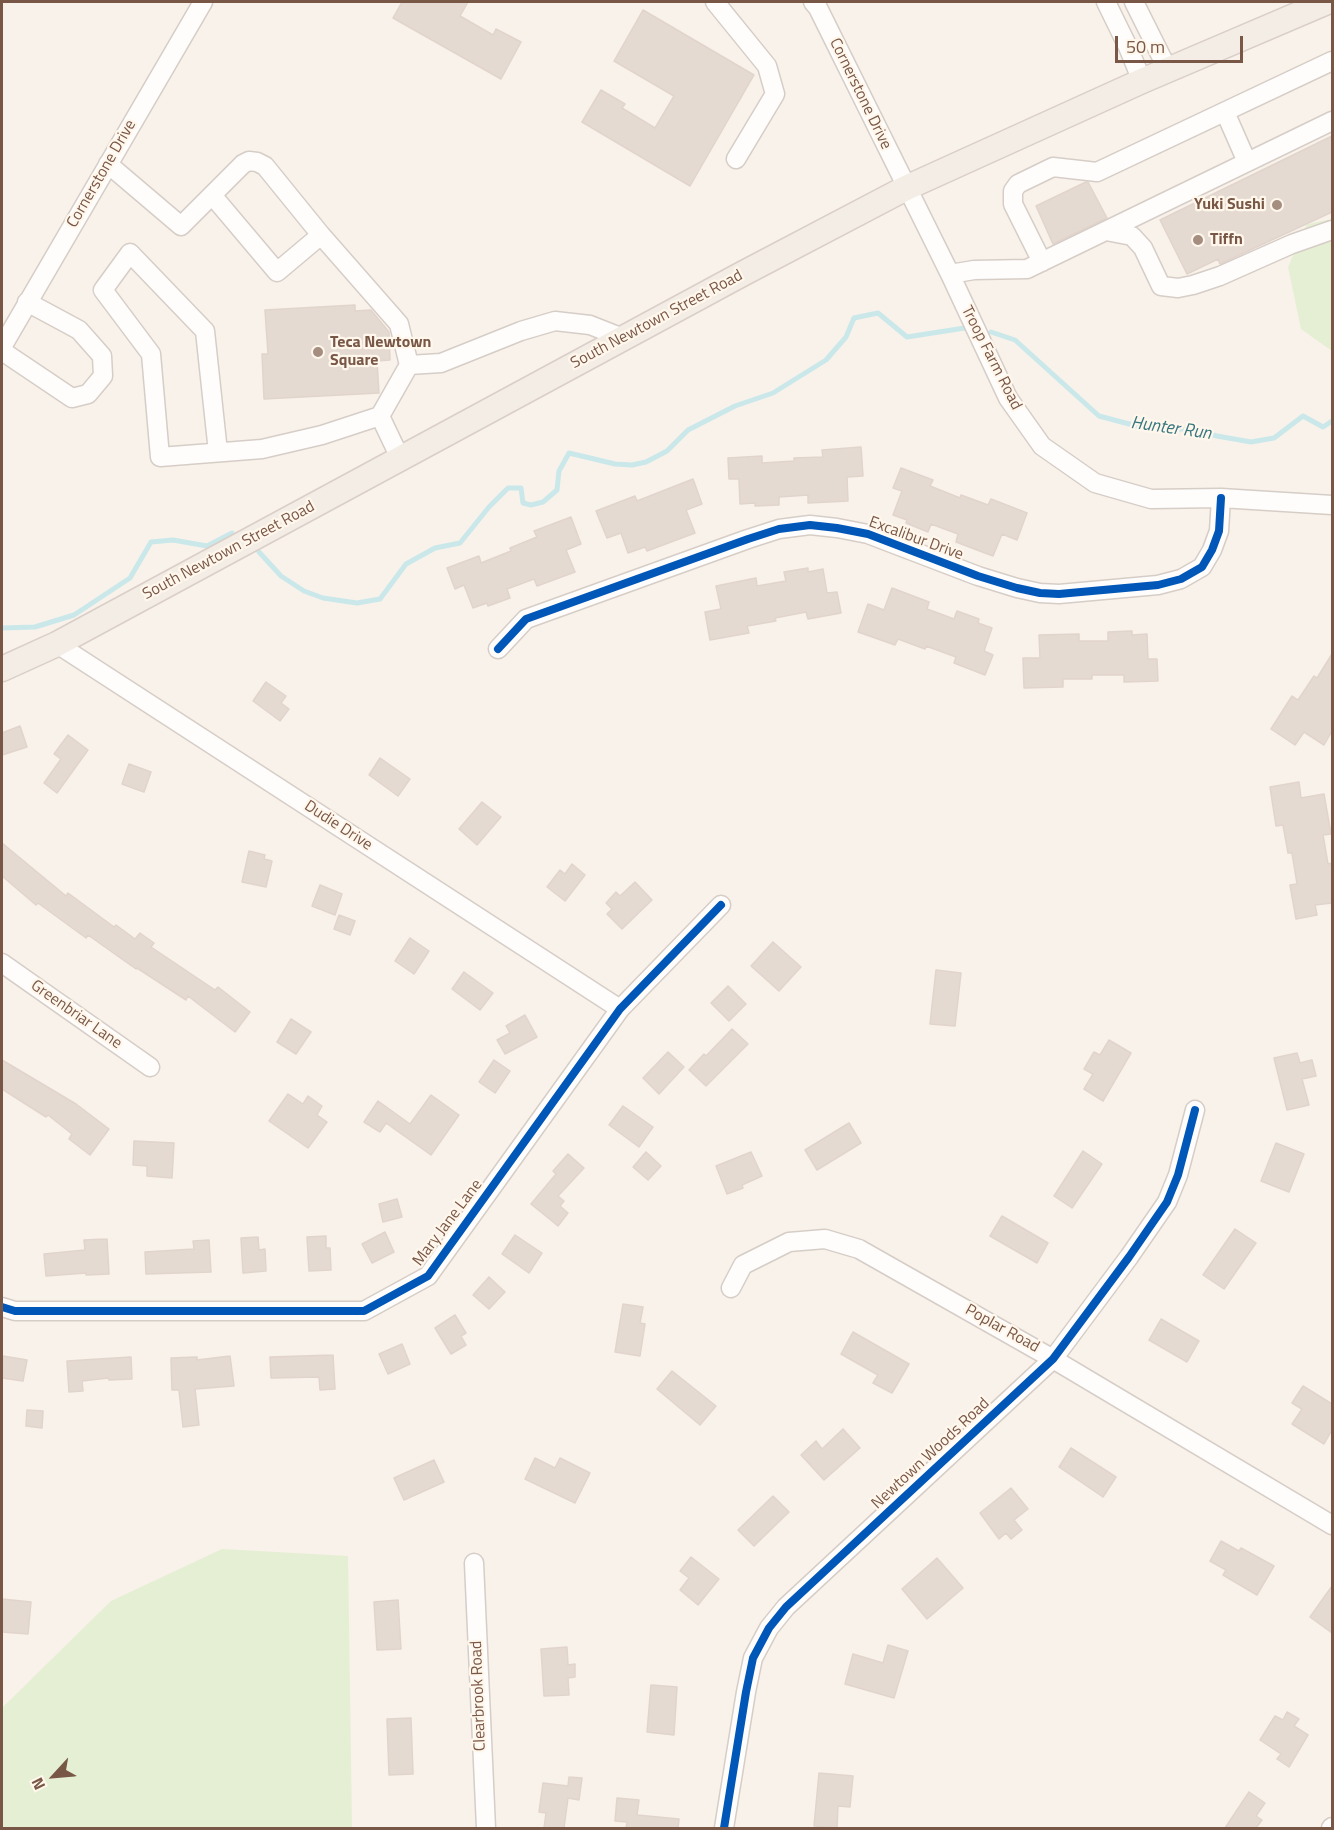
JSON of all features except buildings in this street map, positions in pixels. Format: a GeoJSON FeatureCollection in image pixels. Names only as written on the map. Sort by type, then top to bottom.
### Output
{"type":"FeatureCollection","features":[{"type":"Feature","properties":{"kind":"main road","name":"South Newtown Street Road"},"geometry":{"type":"LineString","coordinates":[[2,669],[57,644],[906,188],[1142,81],[1327,2]]}},
{"type":"Feature","properties":{"kind":"street","name":"Cornerstone Drive"},"geometry":{"type":"LineString","coordinates":[[2,349],[27,302],[203,2]]}},
{"type":"Feature","properties":{"kind":"street"},"geometry":{"type":"LineString","coordinates":[[715,2],[767,66],[776,94],[736,159]]}},
{"type":"Feature","properties":{"kind":"street","name":"Cornerstone Drive"},"geometry":{"type":"LineString","coordinates":[[813,2],[819,8],[906,188]]}},
{"type":"Feature","properties":{"kind":"street"},"geometry":{"type":"LineString","coordinates":[[1106,2],[1142,81]]}},
{"type":"Feature","properties":{"kind":"street"},"geometry":{"type":"LineString","coordinates":[[1134,2],[1168,70]]}},
{"type":"Feature","properties":{"kind":"street"},"geometry":{"type":"LineString","coordinates":[[1042,262],[1013,204],[1013,191],[1018,184],[1053,167],[1097,172],[1332,61]]}},
{"type":"Feature","properties":{"kind":"street"},"geometry":{"type":"LineString","coordinates":[[1225,112],[1248,162]]}},
{"type":"Feature","properties":{"kind":"street"},"geometry":{"type":"LineString","coordinates":[[950,274],[974,270],[1027,269],[1332,121]]}},
{"type":"Feature","properties":{"kind":"street"},"geometry":{"type":"LineString","coordinates":[[108,165],[181,225],[243,165],[249,161],[257,162],[264,166],[399,324],[409,365],[380,416],[322,435],[262,449],[160,457],[151,354],[103,290],[130,253],[205,331],[218,452]]}},
{"type":"Feature","properties":{"kind":"street","name":"Troop Farm Road"},"geometry":{"type":"LineString","coordinates":[[906,188],[950,274],[1008,398],[1042,446],[1095,483],[1151,499],[1221,498],[1332,505]]}},
{"type":"Feature","properties":{"kind":"street"},"geometry":{"type":"LineString","coordinates":[[212,195],[278,272],[321,235]]}},
{"type":"Feature","properties":{"kind":"street"},"geometry":{"type":"LineString","coordinates":[[1106,231],[1132,236],[1143,248],[1161,285],[1178,288],[1220,276],[1292,244],[1332,230]]}},
{"type":"Feature","properties":{"kind":"street"},"geometry":{"type":"LineString","coordinates":[[2,349],[72,398],[88,394],[103,376],[102,356],[79,330],[27,302]]}},
{"type":"Feature","properties":{"kind":"street"},"geometry":{"type":"LineString","coordinates":[[409,365],[441,363],[521,330],[555,321],[590,325],[623,338]]}},
{"type":"Feature","properties":{"kind":"street"},"geometry":{"type":"LineString","coordinates":[[380,416],[400,458]]}},
{"type":"Feature","properties":{"kind":"street","name":"Excalibur Drive"},"geometry":{"type":"LineString","coordinates":[[498,649],[526,619],[778,529],[810,525],[868,534],[978,576],[1040,593],[1059,594],[1158,585],[1181,579],[1202,567],[1212,550],[1218,531],[1221,498]]}},
{"type":"Feature","properties":{"kind":"street","name":"Dudie Drive"},"geometry":{"type":"LineString","coordinates":[[57,644],[620,1009]]}},
{"type":"Feature","properties":{"kind":"street","name":"Mary Jane Lane"},"geometry":{"type":"LineString","coordinates":[[2,1307],[15,1311],[364,1311],[428,1276],[620,1009],[721,905]]}},
{"type":"Feature","properties":{"kind":"street","name":"Greenbriar Lane"},"geometry":{"type":"LineString","coordinates":[[2,963],[150,1067]]}},
{"type":"Feature","properties":{"kind":"street","name":"Newtown Woods Road"},"geometry":{"type":"LineString","coordinates":[[724,1828],[753,1658],[769,1628],[786,1607],[1053,1359],[1130,1257],[1167,1202],[1178,1175],[1195,1110]]}},
{"type":"Feature","properties":{"kind":"street","name":"Poplar Road"},"geometry":{"type":"LineString","coordinates":[[731,1288],[743,1265],[789,1242],[825,1239],[859,1249],[1053,1359],[1332,1525]]}},
{"type":"Feature","properties":{"kind":"street","name":"Clearbrook Road"},"geometry":{"type":"LineString","coordinates":[[474,1563],[486,1828]]}},
{"type":"Feature","properties":{"kind":"green space"},"geometry":{"type":"Polygon","coordinates":[[[1332,219],[1332,351],[1301,329],[1288,267],[1307,224],[1332,219]]]}},
{"type":"Feature","properties":{"kind":"green space"},"geometry":{"type":"Polygon","coordinates":[[[222,1549],[348,1556],[352,1828],[2,1828],[2,1708],[111,1601],[222,1549]]]}},
{"type":"Feature","properties":{"kind":"waterway"},"geometry":{"type":"LineString","coordinates":[[259,552],[281,576],[304,591],[323,598],[357,603],[380,599],[406,564],[435,548],[460,543],[489,507],[508,488],[521,488],[523,503],[531,505],[543,502],[557,490],[559,471],[569,453],[615,464],[632,465],[646,462],[667,451],[688,430],[735,406],[773,393],[826,360],[846,337],[854,318],[878,313],[907,337],[971,327]]}},
{"type":"Feature","properties":{"kind":"waterway","name":"Hunter Run"},"geometry":{"type":"LineString","coordinates":[[991,332],[1015,340],[1099,416],[1148,429],[1190,429],[1251,442],[1274,438],[1303,416],[1323,427],[1332,421]]}},
{"type":"Feature","properties":{"kind":"waterway"},"geometry":{"type":"LineString","coordinates":[[2,628],[35,627],[74,615],[130,578],[151,542],[173,540],[207,546],[232,533]]}},
{"type":"Feature","properties":{"kind":"cycle path"},"geometry":{"type":"LineString","coordinates":[[498,649],[526,619],[748,539],[779,529],[810,525],[868,534],[978,576],[1040,593],[1059,594],[1158,585],[1181,579],[1202,567],[1219,531],[1221,498]]}},
{"type":"Feature","properties":{"kind":"cycle path"},"geometry":{"type":"LineString","coordinates":[[2,1307],[15,1311],[364,1311],[428,1276],[620,1009],[721,905]]}},
{"type":"Feature","properties":{"kind":"cycle path"},"geometry":{"type":"LineString","coordinates":[[724,1828],[753,1658],[769,1628],[786,1607],[1053,1359],[1167,1202],[1178,1175],[1195,1110]]}},
{"type":"Feature","properties":{"kind":"place","name":"Yuki Sushi"},"geometry":{"type":"Point","coordinates":[1277,205]}},
{"type":"Feature","properties":{"kind":"place","name":"Tiffn"},"geometry":{"type":"Point","coordinates":[1198,240]}},
{"type":"Feature","properties":{"kind":"place","name":"Teca Newtown Square"},"geometry":{"type":"Point","coordinates":[318,352]}}]}
